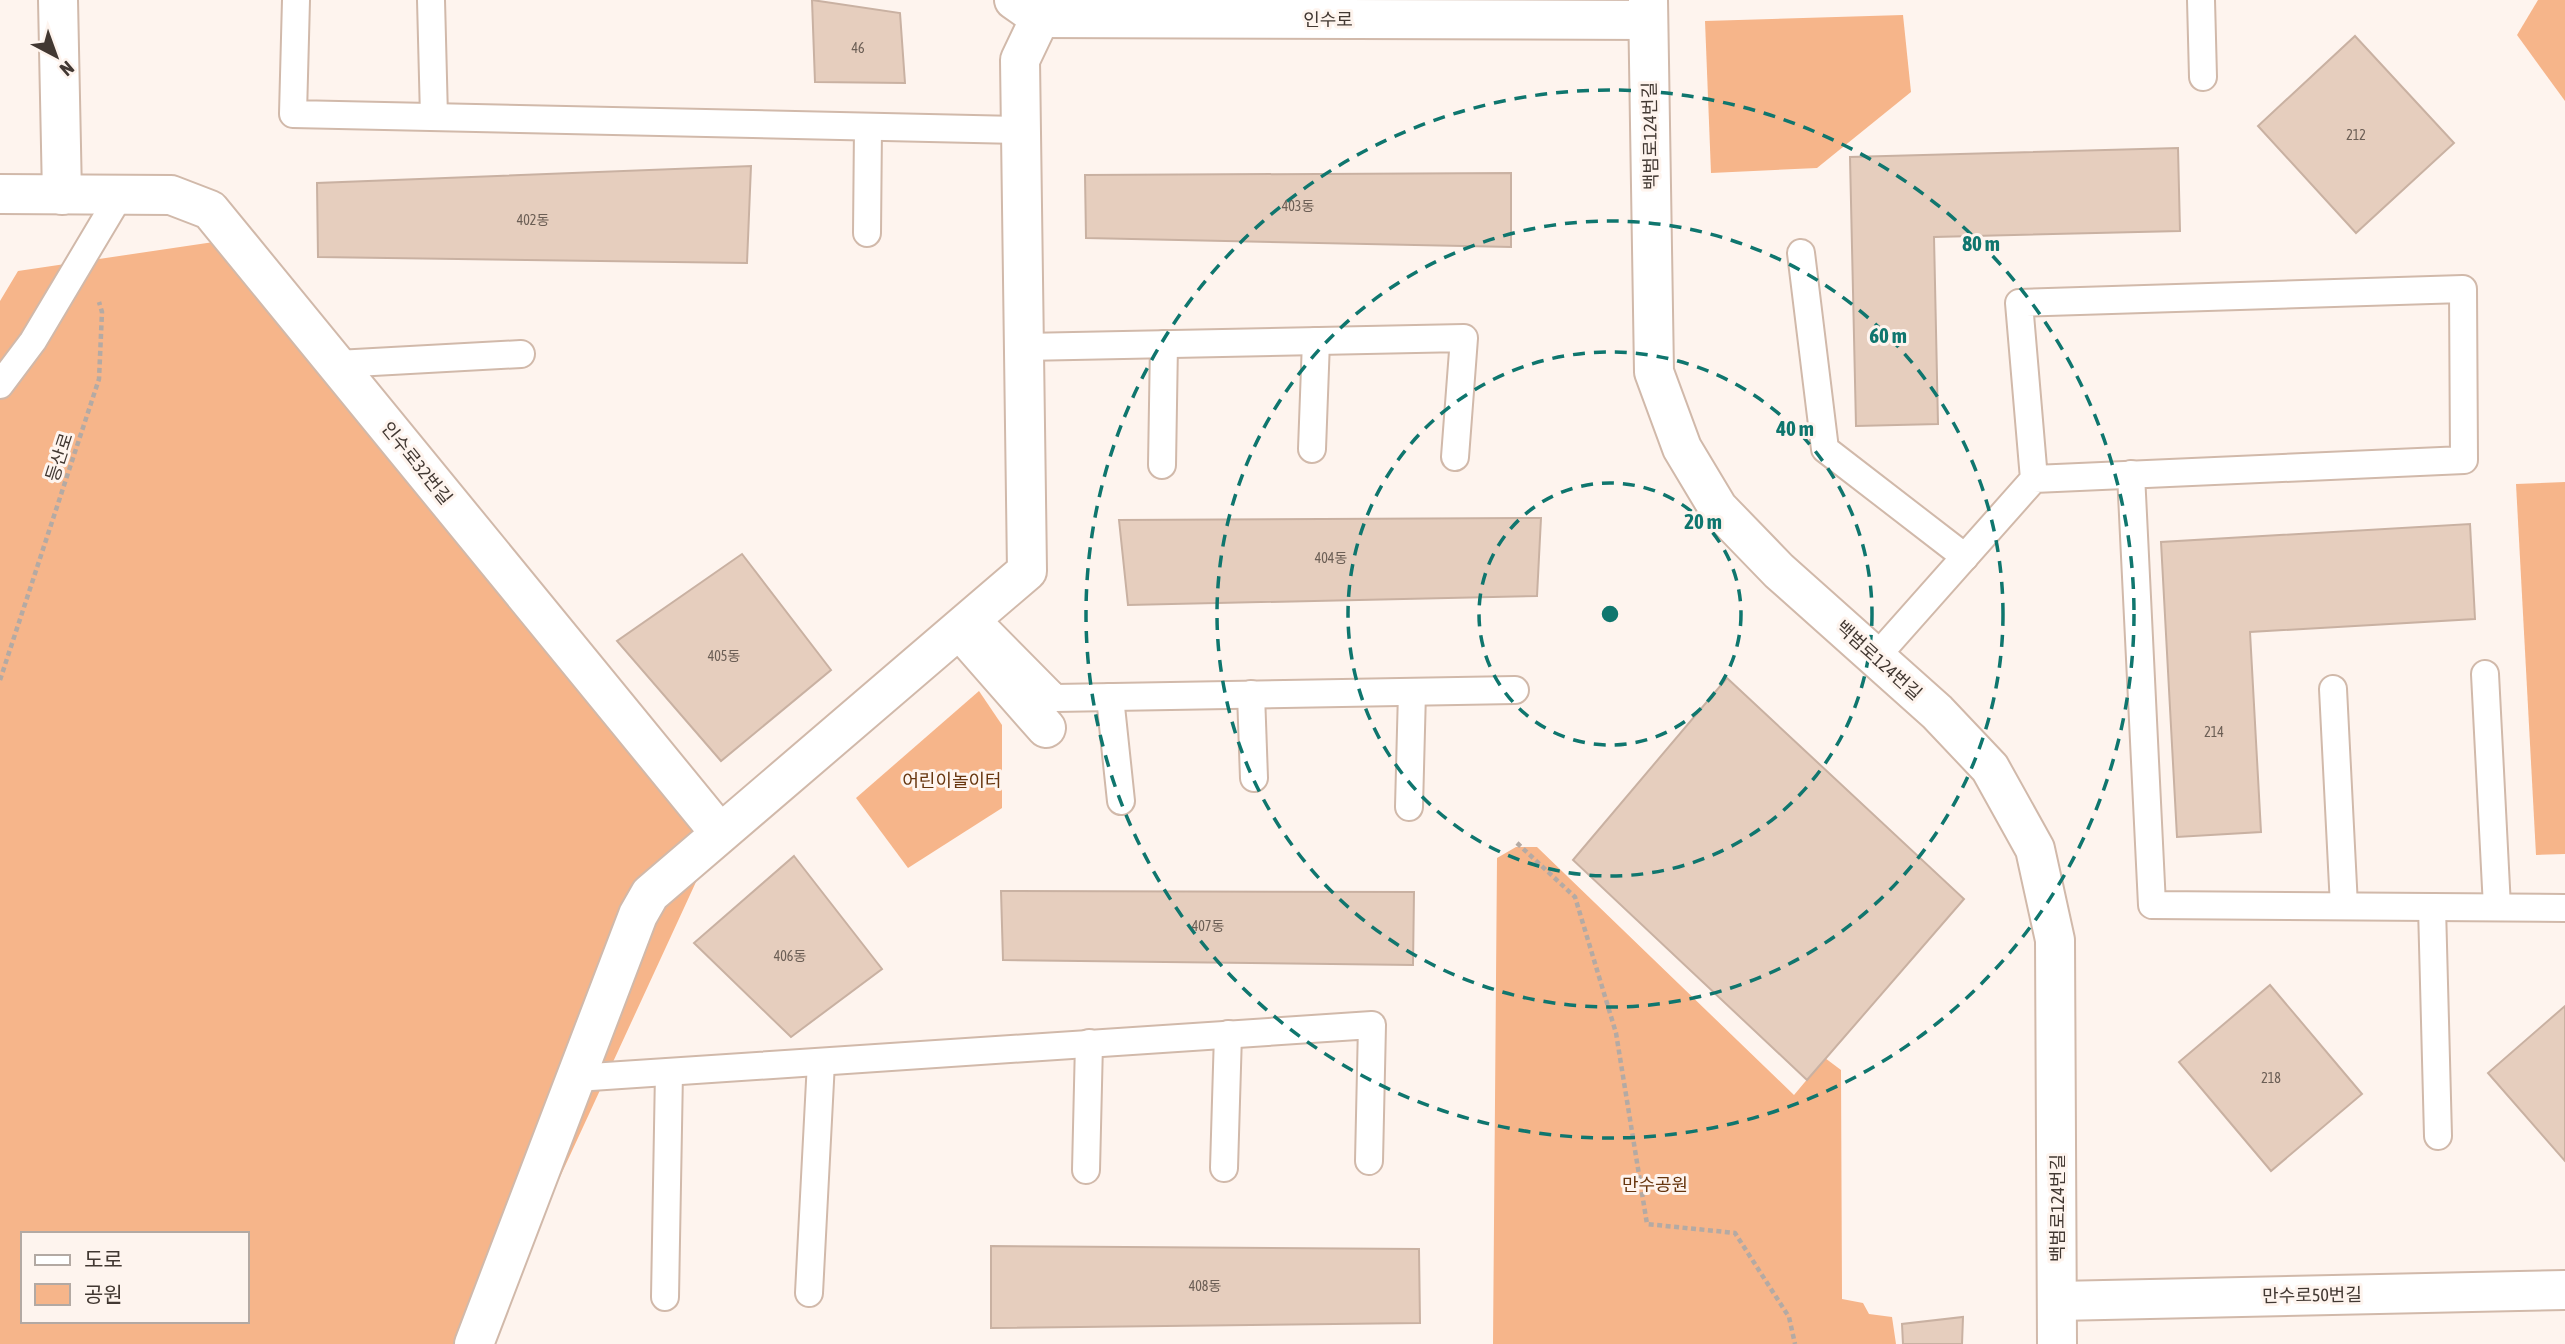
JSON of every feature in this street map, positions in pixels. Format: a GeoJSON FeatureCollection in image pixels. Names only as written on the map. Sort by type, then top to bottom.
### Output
{"type":"FeatureCollection","features":[{"type":"Feature","properties":{"kind":"street"},"geometry":{"type":"LineString","coordinates":[[58,0],[62,195]]}},
{"type":"Feature","properties":{"kind":"street"},"geometry":{"type":"LineString","coordinates":[[474,1344],[638,915],[650,894],[719,832],[970,627],[1027,571],[1020,60],[1027,9]]}},
{"type":"Feature","properties":{"kind":"street","name":"인수로"},"geometry":{"type":"LineString","coordinates":[[1027,9],[1648,10]]}},
{"type":"Feature","properties":{"kind":"street","name":"백범로124번길"},"geometry":{"type":"LineString","coordinates":[[1648,10],[1654,372],[1682,447],[1718,508],[1779,571],[1937,712],[1990,768],[2035,849],[2055,940],[2057,1344]]}},
{"type":"Feature","properties":{"kind":"street","name":"인수로32번길"},"geometry":{"type":"LineString","coordinates":[[0,194],[171,195],[210,210],[719,832]]}},
{"type":"Feature","properties":{"kind":"street"},"geometry":{"type":"LineString","coordinates":[[970,627],[1046,728]]}},
{"type":"Feature","properties":{"kind":"street","name":"만수로50번길"},"geometry":{"type":"LineString","coordinates":[[2058,1301],[2565,1290]]}},
{"type":"Feature","properties":{"kind":"lane"},"geometry":{"type":"LineString","coordinates":[[296,0],[293,114],[1021,131]]}},
{"type":"Feature","properties":{"kind":"lane"},"geometry":{"type":"LineString","coordinates":[[430,0],[434,117]]}},
{"type":"Feature","properties":{"kind":"lane"},"geometry":{"type":"LineString","coordinates":[[2201,0],[2203,77]]}},
{"type":"Feature","properties":{"kind":"lane"},"geometry":{"type":"LineString","coordinates":[[867,233],[868,127]]}},
{"type":"Feature","properties":{"kind":"lane"},"geometry":{"type":"LineString","coordinates":[[0,385],[33,341],[120,195]]}},
{"type":"Feature","properties":{"kind":"lane"},"geometry":{"type":"LineString","coordinates":[[1801,253],[1825,449],[1965,557]]}},
{"type":"Feature","properties":{"kind":"lane"},"geometry":{"type":"LineString","coordinates":[[1876,657],[2034,479],[2465,460],[2463,289],[2019,303],[2034,479]]}},
{"type":"Feature","properties":{"kind":"lane"},"geometry":{"type":"LineString","coordinates":[[1024,347],[1464,338],[1455,457]]}},
{"type":"Feature","properties":{"kind":"lane"},"geometry":{"type":"LineString","coordinates":[[1312,449],[1316,341]]}},
{"type":"Feature","properties":{"kind":"lane"},"geometry":{"type":"LineString","coordinates":[[1161,465],[1164,344]]}},
{"type":"Feature","properties":{"kind":"lane"},"geometry":{"type":"LineString","coordinates":[[337,364],[521,354]]}},
{"type":"Feature","properties":{"kind":"lane"},"geometry":{"type":"LineString","coordinates":[[2131,474],[2152,905],[2565,908]]}},
{"type":"Feature","properties":{"kind":"lane"},"geometry":{"type":"LineString","coordinates":[[970,627],[1055,698],[1515,690]]}},
{"type":"Feature","properties":{"kind":"lane"},"geometry":{"type":"LineString","coordinates":[[2485,674],[2497,907]]}},
{"type":"Feature","properties":{"kind":"lane"},"geometry":{"type":"LineString","coordinates":[[2333,689],[2344,906]]}},
{"type":"Feature","properties":{"kind":"lane"},"geometry":{"type":"LineString","coordinates":[[1409,807],[1412,692]]}},
{"type":"Feature","properties":{"kind":"lane"},"geometry":{"type":"LineString","coordinates":[[1251,694],[1254,778]]}},
{"type":"Feature","properties":{"kind":"lane"},"geometry":{"type":"LineString","coordinates":[[1110,697],[1121,801]]}},
{"type":"Feature","properties":{"kind":"lane"},"geometry":{"type":"LineString","coordinates":[[2432,907],[2438,1136]]}},
{"type":"Feature","properties":{"kind":"lane"},"geometry":{"type":"LineString","coordinates":[[576,1078],[1372,1025],[1368,1161]]}},
{"type":"Feature","properties":{"kind":"lane"},"geometry":{"type":"LineString","coordinates":[[1224,1168],[1228,1034]]}},
{"type":"Feature","properties":{"kind":"lane"},"geometry":{"type":"LineString","coordinates":[[1086,1170],[1089,1043]]}},
{"type":"Feature","properties":{"kind":"lane"},"geometry":{"type":"LineString","coordinates":[[809,1293],[821,1062]]}},
{"type":"Feature","properties":{"kind":"lane"},"geometry":{"type":"LineString","coordinates":[[665,1297],[669,1072]]}},
{"type":"Feature","properties":{"kind":"path","name":"등산로"},"geometry":{"type":"LineString","coordinates":[[0,680],[99,379],[102,312],[90,271],[94,238]]}},
{"type":"Feature","properties":{"kind":"path"},"geometry":{"type":"LineString","coordinates":[[1517,843],[1575,897],[1616,1033],[1647,1224],[1735,1233],[1789,1317],[1795,1344]]}},
{"type":"Feature","properties":{"kind":"green space"},"geometry":{"type":"Polygon","coordinates":[[[2538,0],[2565,0],[2565,101],[2517,35],[2538,0]]]}},
{"type":"Feature","properties":{"kind":"green space"},"geometry":{"type":"Polygon","coordinates":[[[1903,15],[1911,92],[1817,168],[1711,173],[1705,21],[1903,15]]]}},
{"type":"Feature","properties":{"kind":"green space"},"geometry":{"type":"Polygon","coordinates":[[[234,239],[719,832],[483,1344],[0,1344],[0,301],[18,271],[234,239]]]}},
{"type":"Feature","properties":{"kind":"green space"},"geometry":{"type":"Polygon","coordinates":[[[2565,482],[2565,854],[2536,855],[2516,484],[2565,482]]]}},
{"type":"Feature","properties":{"kind":"green space","name":"어린이놀이터"},"geometry":{"type":"Polygon","coordinates":[[[979,691],[1002,725],[1002,808],[908,868],[856,798],[979,691]]]}},
{"type":"Feature","properties":{"kind":"green space","name":"만수공원"},"geometry":{"type":"Polygon","coordinates":[[[1516,847],[1537,847],[1794,1095],[1825,1058],[1841,1070],[1842,1299],[1863,1303],[1869,1314],[1892,1317],[1896,1344],[1493,1344],[1497,858],[1516,847]]]}},
{"type":"Feature","properties":{"kind":"building"},"geometry":{"type":"Polygon","coordinates":[[[812,0],[900,13],[905,83],[815,82],[812,0]]]}},
{"type":"Feature","properties":{"kind":"building"},"geometry":{"type":"Polygon","coordinates":[[[2355,36],[2454,143],[2356,233],[2258,126],[2355,36]]]}},
{"type":"Feature","properties":{"kind":"building"},"geometry":{"type":"Polygon","coordinates":[[[2178,148],[2180,231],[1934,237],[1938,424],[1856,426],[1850,157],[2178,148]]]}},
{"type":"Feature","properties":{"kind":"building"},"geometry":{"type":"Polygon","coordinates":[[[751,166],[747,263],[318,257],[317,183],[751,166]]]}},
{"type":"Feature","properties":{"kind":"building"},"geometry":{"type":"Polygon","coordinates":[[[1511,173],[1511,247],[1086,238],[1085,175],[1511,173]]]}},
{"type":"Feature","properties":{"kind":"building"},"geometry":{"type":"Polygon","coordinates":[[[1541,518],[1537,596],[1128,605],[1119,520],[1541,518]]]}},
{"type":"Feature","properties":{"kind":"building"},"geometry":{"type":"Polygon","coordinates":[[[2470,524],[2475,619],[2250,632],[2261,832],[2177,837],[2161,542],[2470,524]]]}},
{"type":"Feature","properties":{"kind":"building"},"geometry":{"type":"Polygon","coordinates":[[[742,554],[831,670],[721,761],[617,641],[742,554]]]}},
{"type":"Feature","properties":{"kind":"building"},"geometry":{"type":"Polygon","coordinates":[[[1727,678],[1964,899],[1807,1080],[1573,860],[1727,678]]]}},
{"type":"Feature","properties":{"kind":"building"},"geometry":{"type":"Polygon","coordinates":[[[794,856],[882,969],[791,1037],[694,943],[794,856]]]}},
{"type":"Feature","properties":{"kind":"building"},"geometry":{"type":"Polygon","coordinates":[[[1001,891],[1414,892],[1413,965],[1003,960],[1001,891]]]}},
{"type":"Feature","properties":{"kind":"building"},"geometry":{"type":"Polygon","coordinates":[[[2270,985],[2362,1094],[2271,1171],[2179,1062],[2270,985]]]}},
{"type":"Feature","properties":{"kind":"building"},"geometry":{"type":"Polygon","coordinates":[[[2565,1006],[2565,1161],[2488,1073],[2565,1006]]]}},
{"type":"Feature","properties":{"kind":"building"},"geometry":{"type":"Polygon","coordinates":[[[991,1246],[1419,1249],[1420,1323],[991,1328],[991,1246]]]}},
{"type":"Feature","properties":{"kind":"building"},"geometry":{"type":"Polygon","coordinates":[[[1963,1317],[1962,1344],[1903,1344],[1902,1324],[1963,1317]]]}}]}
